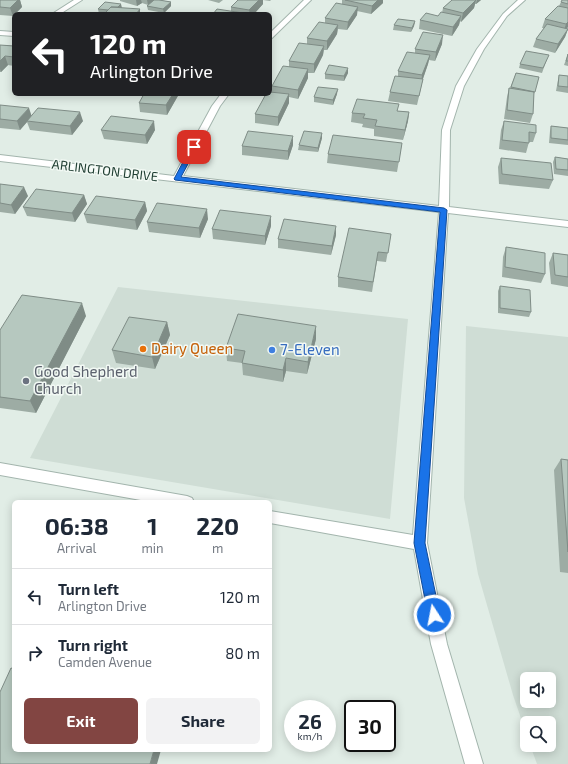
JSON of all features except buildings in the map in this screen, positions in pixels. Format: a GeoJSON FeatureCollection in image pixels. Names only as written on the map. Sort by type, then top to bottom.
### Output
{"type":"FeatureCollection","features":[{"type":"Feature","properties":{"kind":"street"},"geometry":{"type":"LineString","coordinates":[[58,12],[79,0]]}},
{"type":"Feature","properties":{"kind":"street"},"geometry":{"type":"LineString","coordinates":[[272,35],[299,7],[308,0]]}},
{"type":"Feature","properties":{"kind":"street"},"geometry":{"type":"LineString","coordinates":[[474,764],[439,644],[420,543],[444,210],[446,130],[460,86],[482,49],[505,15],[522,0]]}},
{"type":"Feature","properties":{"kind":"street"},"geometry":{"type":"LineString","coordinates":[[0,33],[12,34]]}},
{"type":"Feature","properties":{"kind":"street"},"geometry":{"type":"LineString","coordinates":[[177,179],[216,106],[224,96]]}},
{"type":"Feature","properties":{"kind":"street","name":"ARLINGTON DRIVE"},"geometry":{"type":"LineString","coordinates":[[0,158],[568,224]]}},
{"type":"Feature","properties":{"kind":"street"},"geometry":{"type":"LineString","coordinates":[[0,469],[176,500]]}},
{"type":"Feature","properties":{"kind":"street"},"geometry":{"type":"LineString","coordinates":[[272,517],[420,543]]}},
{"type":"Feature","properties":{"kind":"shaded area"},"geometry":{"type":"Polygon","coordinates":[[[118,287],[408,319],[390,519],[30,458],[118,287]]]}},
{"type":"Feature","properties":{"kind":"shaded area"},"geometry":{"type":"Polygon","coordinates":[[[466,326],[568,337],[568,764],[537,764],[533,752],[556,752],[556,716],[520,716],[478,574],[464,498],[466,326]]]}},
{"type":"Feature","properties":{"kind":"place","name":"Dairy Queen"},"geometry":{"type":"Point","coordinates":[143,349]}},
{"type":"Feature","properties":{"kind":"place","name":"7-Eleven"},"geometry":{"type":"Point","coordinates":[272,350]}},
{"type":"Feature","properties":{"kind":"place","name":"Good Shepherd Church"},"geometry":{"type":"Point","coordinates":[26,381]}},
{"type":"Feature","properties":{"kind":"route"},"geometry":{"type":"LineString","coordinates":[[194,147],[177,179],[444,210],[420,543],[434,615]]}}]}
